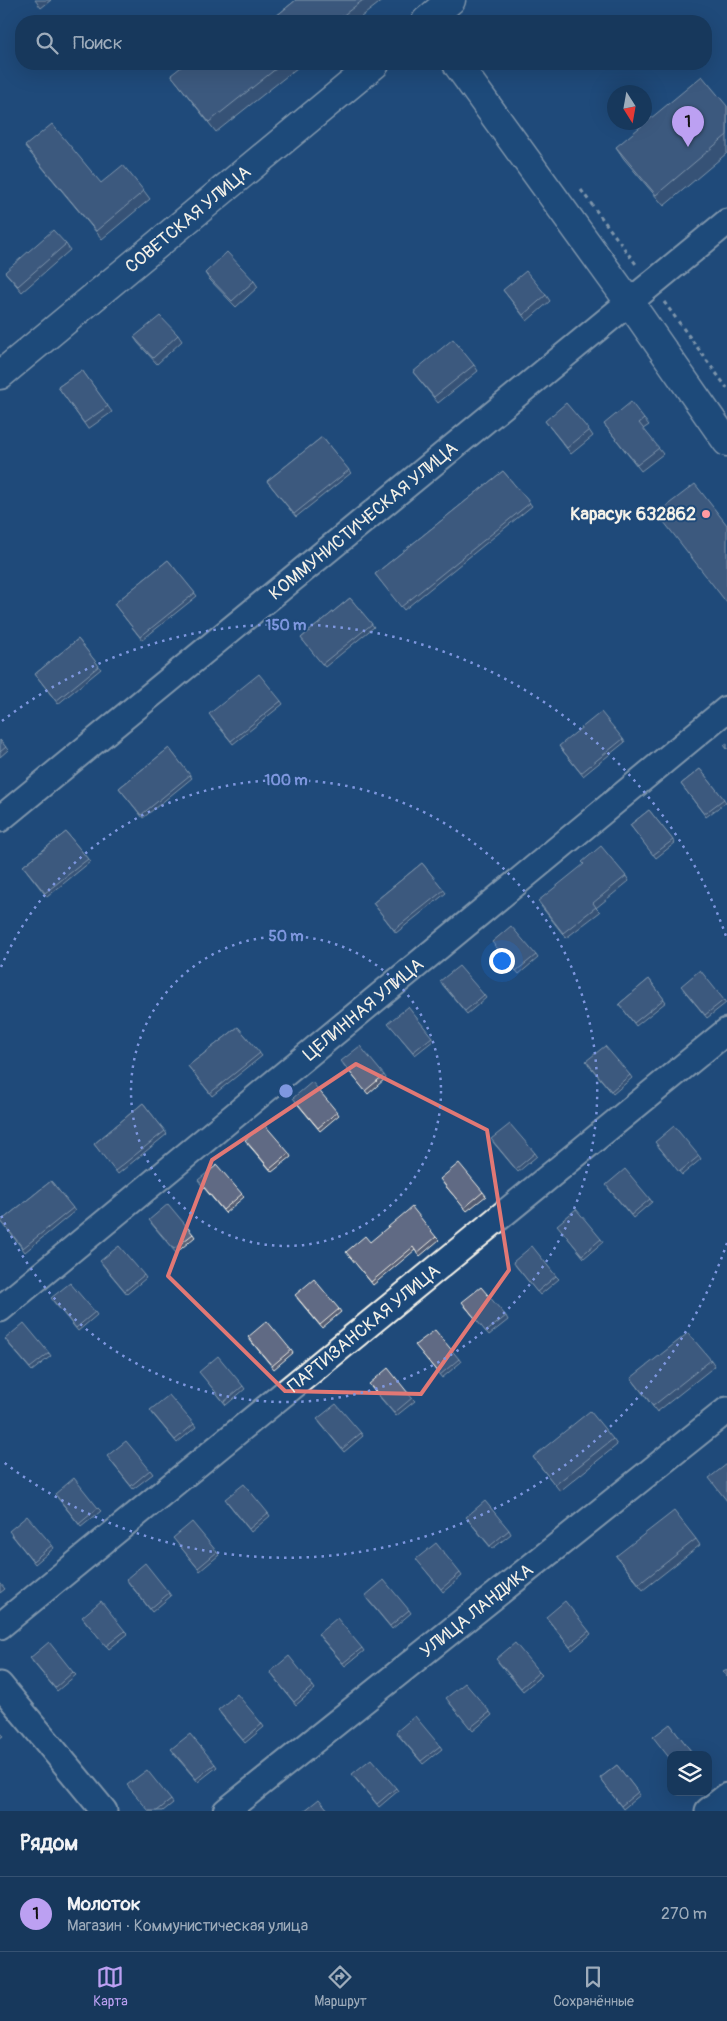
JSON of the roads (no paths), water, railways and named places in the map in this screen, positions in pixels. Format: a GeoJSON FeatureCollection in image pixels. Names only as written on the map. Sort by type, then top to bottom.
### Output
{"type":"FeatureCollection","features":[{"type":"Feature","properties":{"kind":"street"},"geometry":{"type":"LineString","coordinates":[[433,15],[451,0]]}},
{"type":"Feature","properties":{"kind":"street","name":"СОВЕТСКАЯ УЛИЦА"},"geometry":{"type":"LineString","coordinates":[[0,375],[368,70]]}},
{"type":"Feature","properties":{"kind":"street"},"geometry":{"type":"LineString","coordinates":[[461,70],[630,303],[727,442]]}},
{"type":"Feature","properties":{"kind":"street","name":"КОММУНИСТИЧЕСКАЯ УЛИЦА"},"geometry":{"type":"LineString","coordinates":[[0,820],[727,222]]}},
{"type":"Feature","properties":{"kind":"street","name":"ЦЕЛИННАЯ УЛИЦА"},"geometry":{"type":"LineString","coordinates":[[0,1309],[727,709]]}},
{"type":"Feature","properties":{"kind":"street","name":"ПАРТИЗАНСКАЯ УЛИЦА"},"geometry":{"type":"LineString","coordinates":[[0,1626],[727,1031]]}},
{"type":"Feature","properties":{"kind":"street","name":"УЛИЦА ЛАНДИКА"},"geometry":{"type":"LineString","coordinates":[[226,1811],[727,1410]]}},
{"type":"Feature","properties":{"kind":"street"},"geometry":{"type":"LineString","coordinates":[[0,1685],[104,1811]]}},
{"type":"Feature","properties":{"kind":"street"},"geometry":{"type":"LineString","coordinates":[[708,1811],[727,1796]]}},
{"type":"Feature","properties":{"kind":"place","name":"Молоток"},"geometry":{"type":"Point","coordinates":[688,147]}},
{"type":"Feature","properties":{"kind":"place","name":"Карасук 632862"},"geometry":{"type":"Point","coordinates":[706,514]}}]}
